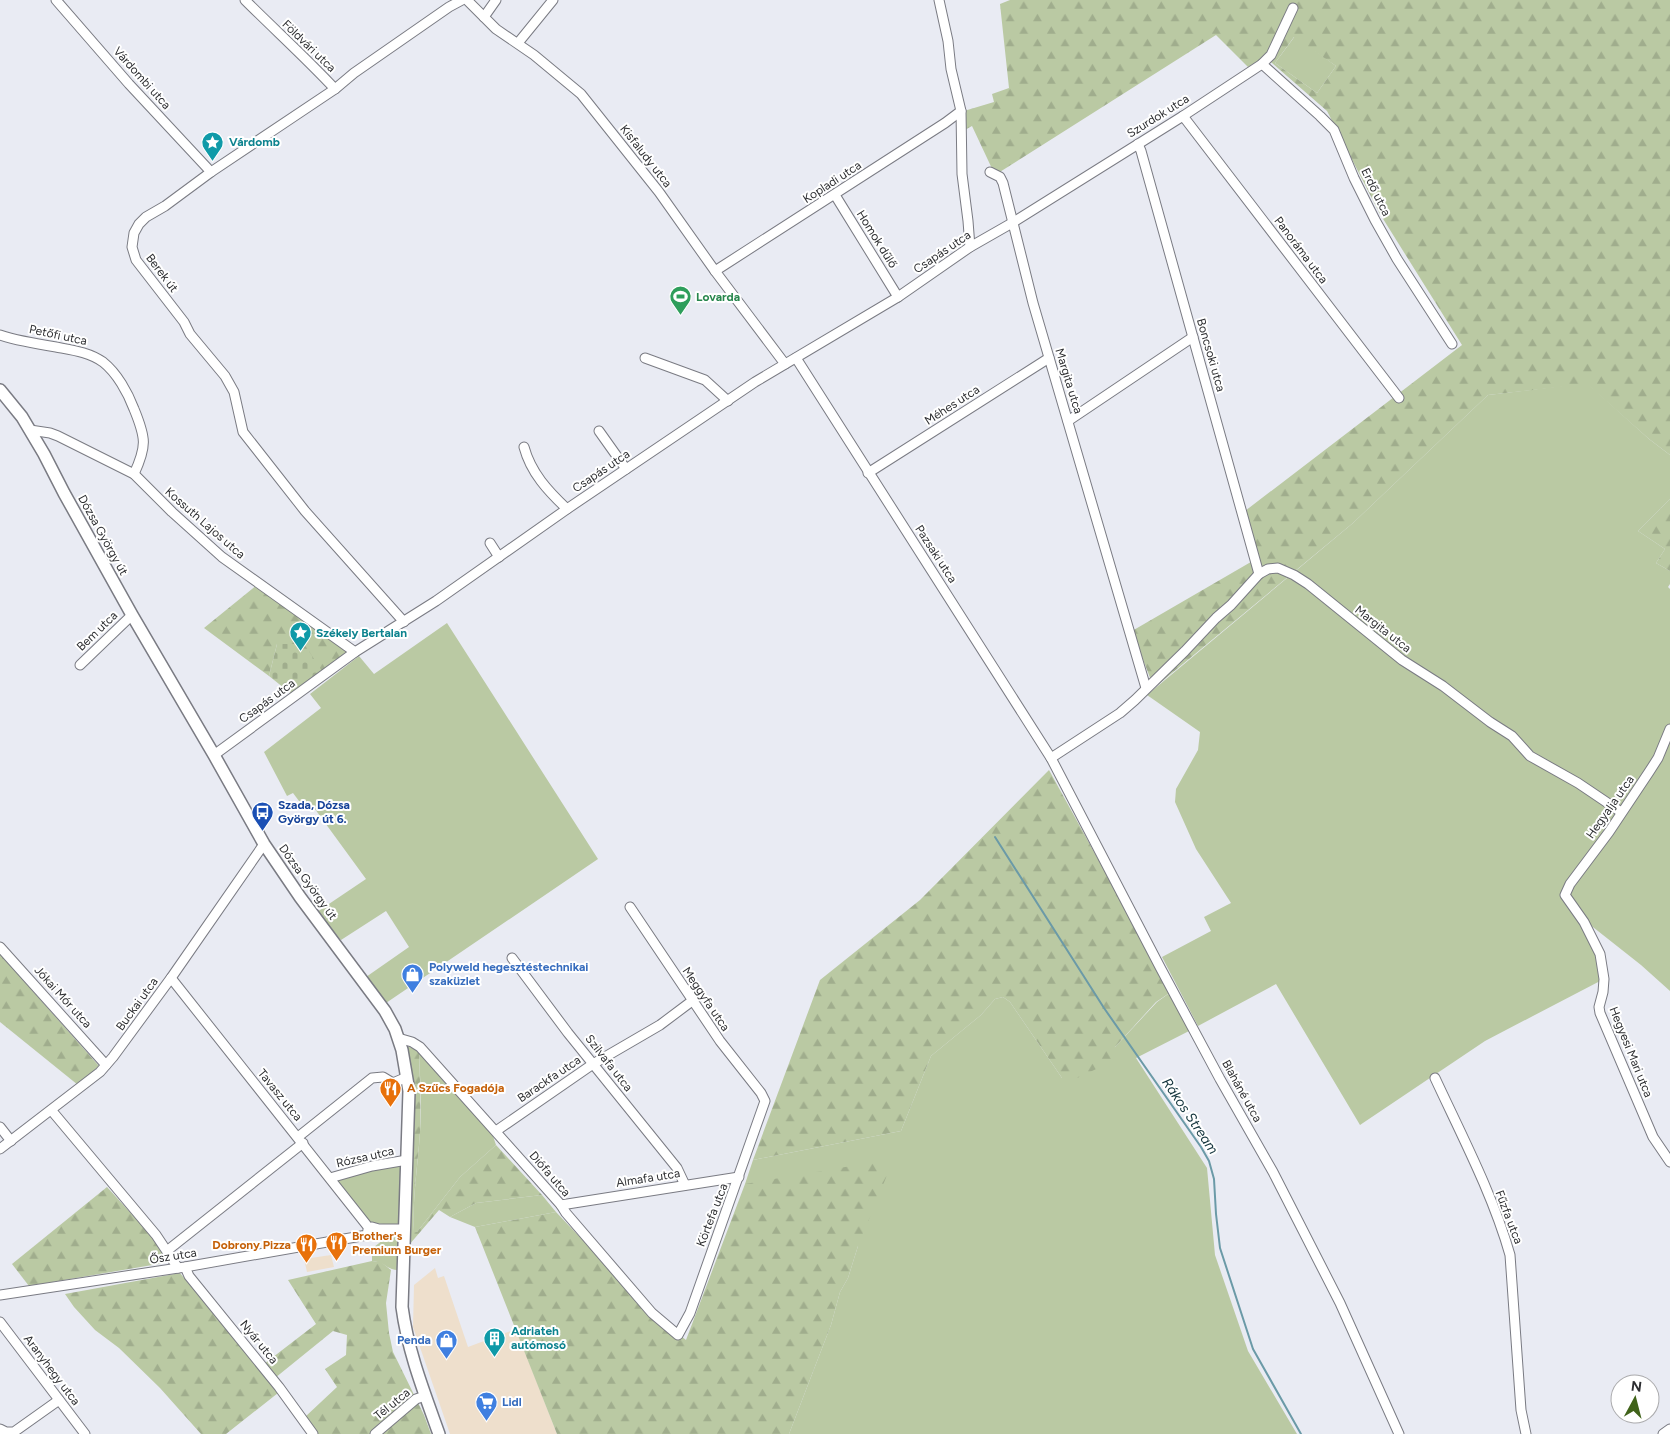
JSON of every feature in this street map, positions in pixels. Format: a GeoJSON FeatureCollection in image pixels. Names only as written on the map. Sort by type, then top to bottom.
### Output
{"type":"FeatureCollection","features":[{"type":"Feature","properties":{"kind":"main road","name":"Dózsa György út"},"geometry":{"type":"LineString","coordinates":[[0,390],[30,430],[132,615],[264,844],[300,897],[376,998],[391,1022],[398,1038],[408,1077],[409,1091],[402,1307],[409,1344],[439,1434]]}},
{"type":"Feature","properties":{"kind":"street","name":"Várdombi utca"},"geometry":{"type":"LineString","coordinates":[[56,0],[211,172]]}},
{"type":"Feature","properties":{"kind":"street","name":"Földvári utca"},"geometry":{"type":"LineString","coordinates":[[245,0],[335,88]]}},
{"type":"Feature","properties":{"kind":"street","name":"Berek út"},"geometry":{"type":"LineString","coordinates":[[404,622],[305,511],[243,432],[234,392],[225,376],[190,334],[184,322],[136,260],[133,253],[133,239],[139,224],[449,6],[462,0]]}},
{"type":"Feature","properties":{"kind":"street","name":"Kisfaludy utca"},"geometry":{"type":"LineString","coordinates":[[467,0],[496,28],[559,74],[581,94],[659,192],[714,271],[785,364]]}},
{"type":"Feature","properties":{"kind":"street"},"geometry":{"type":"LineString","coordinates":[[484,17],[496,0]]}},
{"type":"Feature","properties":{"kind":"street"},"geometry":{"type":"LineString","coordinates":[[518,43],[553,0]]}},
{"type":"Feature","properties":{"kind":"street"},"geometry":{"type":"LineString","coordinates":[[939,0],[948,41],[951,69],[961,111],[962,174],[970,247]]}},
{"type":"Feature","properties":{"kind":"street","name":"Szurdok utca"},"geometry":{"type":"LineString","coordinates":[[1012,223],[1184,116],[1262,64],[1271,55],[1293,8]]}},
{"type":"Feature","properties":{"kind":"street","name":"Erdő utca"},"geometry":{"type":"LineString","coordinates":[[1262,64],[1334,130],[1354,178],[1375,220],[1397,259],[1452,344]]}},
{"type":"Feature","properties":{"kind":"street","name":"Kopladi utca"},"geometry":{"type":"LineString","coordinates":[[714,271],[835,195],[946,123],[961,111]]}},
{"type":"Feature","properties":{"kind":"street","name":"Panoráma utca"},"geometry":{"type":"LineString","coordinates":[[1184,116],[1399,398]]}},
{"type":"Feature","properties":{"kind":"street","name":"Boncsoki utca"},"geometry":{"type":"LineString","coordinates":[[1138,144],[1259,574]]}},
{"type":"Feature","properties":{"kind":"street","name":"Margita utca"},"geometry":{"type":"LineString","coordinates":[[990,172],[1000,177],[1003,183],[1048,358],[1146,688]]}},
{"type":"Feature","properties":{"kind":"street","name":"Homok dűlő"},"geometry":{"type":"LineString","coordinates":[[835,195],[898,297]]}},
{"type":"Feature","properties":{"kind":"street","name":"Csapás utca"},"geometry":{"type":"LineString","coordinates":[[214,755],[355,652],[404,622],[567,509],[774,370],[898,297],[970,247],[1012,223]]}},
{"type":"Feature","properties":{"kind":"street","name":"Petőfi utca"},"geometry":{"type":"LineString","coordinates":[[0,335],[80,351],[93,356],[109,367],[127,392],[139,420],[144,441],[142,456],[134,474]]}},
{"type":"Feature","properties":{"kind":"street"},"geometry":{"type":"LineString","coordinates":[[1068,421],[1193,337]]}},
{"type":"Feature","properties":{"kind":"street"},"geometry":{"type":"LineString","coordinates":[[774,370],[778,354]]}},
{"type":"Feature","properties":{"kind":"street"},"geometry":{"type":"LineString","coordinates":[[645,358],[705,380],[728,401]]}},
{"type":"Feature","properties":{"kind":"street","name":"Pazsaki utca"},"geometry":{"type":"LineString","coordinates":[[796,358],[868,473],[941,584],[1052,762]]}},
{"type":"Feature","properties":{"kind":"street","name":"Méhes utca"},"geometry":{"type":"LineString","coordinates":[[868,473],[1048,358]]}},
{"type":"Feature","properties":{"kind":"street","name":"Kossuth Lajos utca"},"geometry":{"type":"LineString","coordinates":[[30,430],[58,436],[134,474],[172,512],[222,557],[355,652]]}},
{"type":"Feature","properties":{"kind":"street"},"geometry":{"type":"LineString","coordinates":[[599,431],[626,469]]}},
{"type":"Feature","properties":{"kind":"street"},"geometry":{"type":"LineString","coordinates":[[524,447],[530,465],[538,479],[550,494],[567,509]]}},
{"type":"Feature","properties":{"kind":"street"},"geometry":{"type":"LineString","coordinates":[[490,543],[499,557]]}},
{"type":"Feature","properties":{"kind":"street","name":"Margita utca"},"geometry":{"type":"LineString","coordinates":[[1259,574],[1278,568],[1302,580],[1402,660],[1443,686],[1483,718],[1512,736],[1530,756],[1578,783],[1621,812]]}},
{"type":"Feature","properties":{"kind":"street"},"geometry":{"type":"LineString","coordinates":[[1052,762],[1120,713],[1231,605],[1259,574]]}},
{"type":"Feature","properties":{"kind":"street","name":"Bem utca"},"geometry":{"type":"LineString","coordinates":[[80,665],[132,615]]}},
{"type":"Feature","properties":{"kind":"street","name":"Hegyalja utca"},"geometry":{"type":"LineString","coordinates":[[1565,895],[1570,884],[1658,758],[1670,729]]}},
{"type":"Feature","properties":{"kind":"street","name":"Blaháné utca"},"geometry":{"type":"LineString","coordinates":[[1052,762],[1182,1009],[1273,1172],[1340,1303],[1399,1434]]}},
{"type":"Feature","properties":{"kind":"street","name":"Buckai utca"},"geometry":{"type":"LineString","coordinates":[[0,1150],[100,1072],[171,978],[264,844]]}},
{"type":"Feature","properties":{"kind":"street","name":"Hegyesi Mari utca"},"geometry":{"type":"LineString","coordinates":[[1565,895],[1584,922],[1600,954],[1604,979],[1603,992],[1599,1004],[1600,1013],[1653,1137],[1670,1162]]}},
{"type":"Feature","properties":{"kind":"street","name":"Meggyfa utca"},"geometry":{"type":"LineString","coordinates":[[630,907],[692,1001],[720,1041],[761,1093],[765,1102]]}},
{"type":"Feature","properties":{"kind":"street","name":"Jókai Mór utca"},"geometry":{"type":"LineString","coordinates":[[0,947],[106,1065]]}},
{"type":"Feature","properties":{"kind":"street","name":"Szilvafa utca"},"geometry":{"type":"LineString","coordinates":[[512,958],[593,1064],[677,1168],[684,1185]]}},
{"type":"Feature","properties":{"kind":"street","name":"Tavasz utca"},"geometry":{"type":"LineString","coordinates":[[171,978],[369,1228]]}},
{"type":"Feature","properties":{"kind":"street","name":"Barackfa utca"},"geometry":{"type":"LineString","coordinates":[[496,1130],[593,1064],[660,1025],[692,1001]]}},
{"type":"Feature","properties":{"kind":"street","name":"Diófa utca"},"geometry":{"type":"LineString","coordinates":[[398,1038],[405,1039],[420,1047],[496,1130],[652,1312],[678,1334]]}},
{"type":"Feature","properties":{"kind":"street"},"geometry":{"type":"LineString","coordinates":[[168,1250],[372,1078],[383,1077],[393,1083],[408,1077]]}},
{"type":"Feature","properties":{"kind":"street","name":"Fűzfa utca"},"geometry":{"type":"LineString","coordinates":[[1435,1078],[1484,1185],[1510,1255],[1521,1410],[1526,1434]]}},
{"type":"Feature","properties":{"kind":"street","name":"Körtefa utca"},"geometry":{"type":"LineString","coordinates":[[678,1334],[690,1313],[740,1177],[765,1102]]}},
{"type":"Feature","properties":{"kind":"street","name":"Nyár utca"},"geometry":{"type":"LineString","coordinates":[[52,1111],[279,1387],[313,1434]]}},
{"type":"Feature","properties":{"kind":"street"},"geometry":{"type":"LineString","coordinates":[[0,1127],[11,1141]]}},
{"type":"Feature","properties":{"kind":"street","name":"Rózsa utca"},"geometry":{"type":"LineString","coordinates":[[330,1178],[372,1166],[407,1160]]}},
{"type":"Feature","properties":{"kind":"street","name":"Almafa utca"},"geometry":{"type":"LineString","coordinates":[[561,1205],[740,1177]]}},
{"type":"Feature","properties":{"kind":"street","name":"Ősz utca"},"geometry":{"type":"LineString","coordinates":[[0,1295],[182,1267],[367,1235],[369,1228],[372,1227],[379,1229],[404,1229]]}},
{"type":"Feature","properties":{"kind":"street","name":"Aranyhegy utca"},"geometry":{"type":"LineString","coordinates":[[0,1322],[85,1434]]}},
{"type":"Feature","properties":{"kind":"street","name":"Tél utca"},"geometry":{"type":"LineString","coordinates":[[375,1434],[416,1399],[425,1396]]}},
{"type":"Feature","properties":{"kind":"street"},"geometry":{"type":"LineString","coordinates":[[0,1429],[6,1432],[14,1432],[59,1400]]}},
{"type":"Feature","properties":{"kind":"street"},"geometry":{"type":"LineString","coordinates":[[1663,1434],[1670,1429]]}},
{"type":"Feature","properties":{"kind":"shaded area"},"geometry":{"type":"Polygon","coordinates":[[[331,1255],[334,1267],[307,1272],[304,1259],[331,1255]]]}},
{"type":"Feature","properties":{"kind":"shaded area"},"geometry":{"type":"Polygon","coordinates":[[[435,1268],[438,1278],[444,1276],[468,1347],[516,1329],[557,1434],[450,1434],[413,1327],[414,1285],[435,1268]]]}},
{"type":"Feature","properties":{"kind":"green space"},"geometry":{"type":"Polygon","coordinates":[[[1010,0],[1670,0],[1670,455],[1587,384],[1488,395],[1353,523],[1154,688],[1132,631],[1256,559],[1245,511],[1462,345],[1380,214],[1327,111],[1265,57],[1248,67],[1216,35],[995,175],[972,126],[963,131],[964,111],[994,102],[992,94],[1009,88],[1000,4],[1010,0]],[[1294,37],[1275,63],[1317,93],[1336,66],[1294,37]]]}},
{"type":"Feature","properties":{"kind":"green space"},"geometry":{"type":"Polygon","coordinates":[[[1295,36],[1336,66],[1317,93],[1275,63],[1295,36]]]}},
{"type":"Feature","properties":{"kind":"green space"},"geometry":{"type":"Polygon","coordinates":[[[1587,383],[1649,439],[1670,455],[1670,499],[1638,531],[1665,549],[1656,563],[1670,571],[1670,584],[1668,587],[1670,589],[1670,991],[1641,965],[1584,920],[1602,980],[1485,1041],[1360,1125],[1276,984],[1198,1026],[1162,957],[1211,931],[1204,917],[1231,903],[1196,849],[1175,802],[1176,789],[1198,750],[1200,732],[1147,695],[1353,523],[1488,395],[1587,383]]]}},
{"type":"Feature","properties":{"kind":"green space"},"geometry":{"type":"Polygon","coordinates":[[[1670,499],[1670,571],[1656,563],[1665,549],[1638,531],[1670,499]]]}},
{"type":"Feature","properties":{"kind":"green space"},"geometry":{"type":"Polygon","coordinates":[[[257,585],[351,651],[324,674],[277,644],[269,676],[204,628],[257,585]]]}},
{"type":"Feature","properties":{"kind":"green space"},"geometry":{"type":"Polygon","coordinates":[[[447,623],[598,859],[386,1003],[366,977],[409,947],[386,911],[341,940],[317,912],[366,879],[312,805],[305,809],[293,793],[287,796],[264,752],[321,708],[310,694],[359,656],[374,674],[447,623]]]}},
{"type":"Feature","properties":{"kind":"green space"},"geometry":{"type":"Polygon","coordinates":[[[277,644],[304,644],[324,674],[294,696],[269,676],[277,644]]]}},
{"type":"Feature","properties":{"kind":"green space"},"geometry":{"type":"Polygon","coordinates":[[[1049,770],[1171,992],[1156,1002],[1115,1047],[1113,1061],[1071,1081],[1062,1078],[1010,1002],[1003,997],[995,999],[981,1015],[931,1056],[901,1131],[753,1160],[820,980],[920,900],[1049,770]]]}},
{"type":"Feature","properties":{"kind":"green space"},"geometry":{"type":"Polygon","coordinates":[[[0,954],[99,1066],[78,1085],[0,1022],[0,954]]]}},
{"type":"Feature","properties":{"kind":"green space"},"geometry":{"type":"Polygon","coordinates":[[[1171,992],[1191,1030],[1136,1058],[1207,1168],[1215,1255],[1248,1351],[1297,1434],[789,1434],[831,1325],[840,1292],[848,1278],[858,1246],[745,1184],[753,1160],[901,1131],[931,1056],[981,1015],[995,999],[1003,997],[1010,1002],[1062,1078],[1115,1047],[1157,1002],[1171,992]]]}},
{"type":"Feature","properties":{"kind":"green space"},"geometry":{"type":"Polygon","coordinates":[[[407,1046],[419,1051],[420,1122],[414,1195],[414,1232],[417,1232],[460,1177],[496,1145],[542,1195],[476,1203],[450,1217],[439,1210],[409,1245],[412,1073],[407,1046]]]}},
{"type":"Feature","properties":{"kind":"green space"},"geometry":{"type":"Polygon","coordinates":[[[419,1051],[492,1133],[496,1145],[460,1177],[417,1232],[414,1232],[414,1195],[421,1122],[419,1051]]]}},
{"type":"Feature","properties":{"kind":"green space"},"geometry":{"type":"Polygon","coordinates":[[[875,1162],[892,1163],[858,1246],[848,1278],[840,1292],[831,1325],[789,1434],[557,1434],[475,1227],[556,1212],[652,1313],[686,1340],[745,1184],[875,1162]]]}},
{"type":"Feature","properties":{"kind":"green space"},"geometry":{"type":"Polygon","coordinates":[[[402,1163],[400,1222],[396,1225],[370,1223],[338,1185],[338,1177],[402,1163]]]}},
{"type":"Feature","properties":{"kind":"green space"},"geometry":{"type":"Polygon","coordinates":[[[107,1187],[159,1244],[170,1262],[29,1286],[12,1264],[107,1187]]]}},
{"type":"Feature","properties":{"kind":"green space"},"geometry":{"type":"Polygon","coordinates":[[[542,1195],[556,1212],[475,1227],[450,1217],[476,1203],[542,1195]]]}},
{"type":"Feature","properties":{"kind":"green space"},"geometry":{"type":"Polygon","coordinates":[[[397,1232],[399,1234],[399,1270],[391,1269],[372,1261],[374,1247],[383,1240],[386,1233],[397,1232]]]}},
{"type":"Feature","properties":{"kind":"green space"},"geometry":{"type":"Polygon","coordinates":[[[372,1261],[381,1262],[391,1270],[386,1303],[393,1352],[424,1415],[431,1434],[318,1434],[305,1417],[337,1387],[325,1369],[346,1355],[347,1335],[333,1331],[275,1378],[264,1364],[316,1324],[288,1280],[372,1261]]]}},
{"type":"Feature","properties":{"kind":"green space"},"geometry":{"type":"Polygon","coordinates":[[[180,1273],[278,1393],[226,1434],[201,1434],[160,1388],[119,1348],[95,1330],[65,1294],[180,1273]]]}},
{"type":"Feature","properties":{"kind":"waterway","name":"Rákos Stream"},"geometry":{"type":"LineString","coordinates":[[995,837],[1104,1008],[1209,1161],[1214,1179],[1220,1248],[1253,1349],[1301,1434]]}},
{"type":"Feature","properties":{"kind":"place","name":"Várdomb"},"geometry":{"type":"Point","coordinates":[213,161]}},
{"type":"Feature","properties":{"kind":"place","name":"Lovarda"},"geometry":{"type":"Point","coordinates":[680,316]}},
{"type":"Feature","properties":{"kind":"place","name":"Székely Bertalan"},"geometry":{"type":"Point","coordinates":[300,652]}},
{"type":"Feature","properties":{"kind":"place","name":"Szada, Dózsa György út 6."},"geometry":{"type":"Point","coordinates":[262,831]}},
{"type":"Feature","properties":{"kind":"place","name":"Polyweld hegesztéstechnikai szaküzlet"},"geometry":{"type":"Point","coordinates":[413,993]}},
{"type":"Feature","properties":{"kind":"place","name":"A Szűcs Fogadója"},"geometry":{"type":"Point","coordinates":[391,1107]}},
{"type":"Feature","properties":{"kind":"place","name":"Brother's Premium Burger"},"geometry":{"type":"Point","coordinates":[336,1262]}},
{"type":"Feature","properties":{"kind":"place","name":"Dobrony Pizza"},"geometry":{"type":"Point","coordinates":[307,1264]}},
{"type":"Feature","properties":{"kind":"place","name":"Adriateh autómosó"},"geometry":{"type":"Point","coordinates":[495,1357]}},
{"type":"Feature","properties":{"kind":"place","name":"Penda"},"geometry":{"type":"Point","coordinates":[447,1359]}},
{"type":"Feature","properties":{"kind":"place","name":"Lidl"},"geometry":{"type":"Point","coordinates":[486,1421]}}]}
